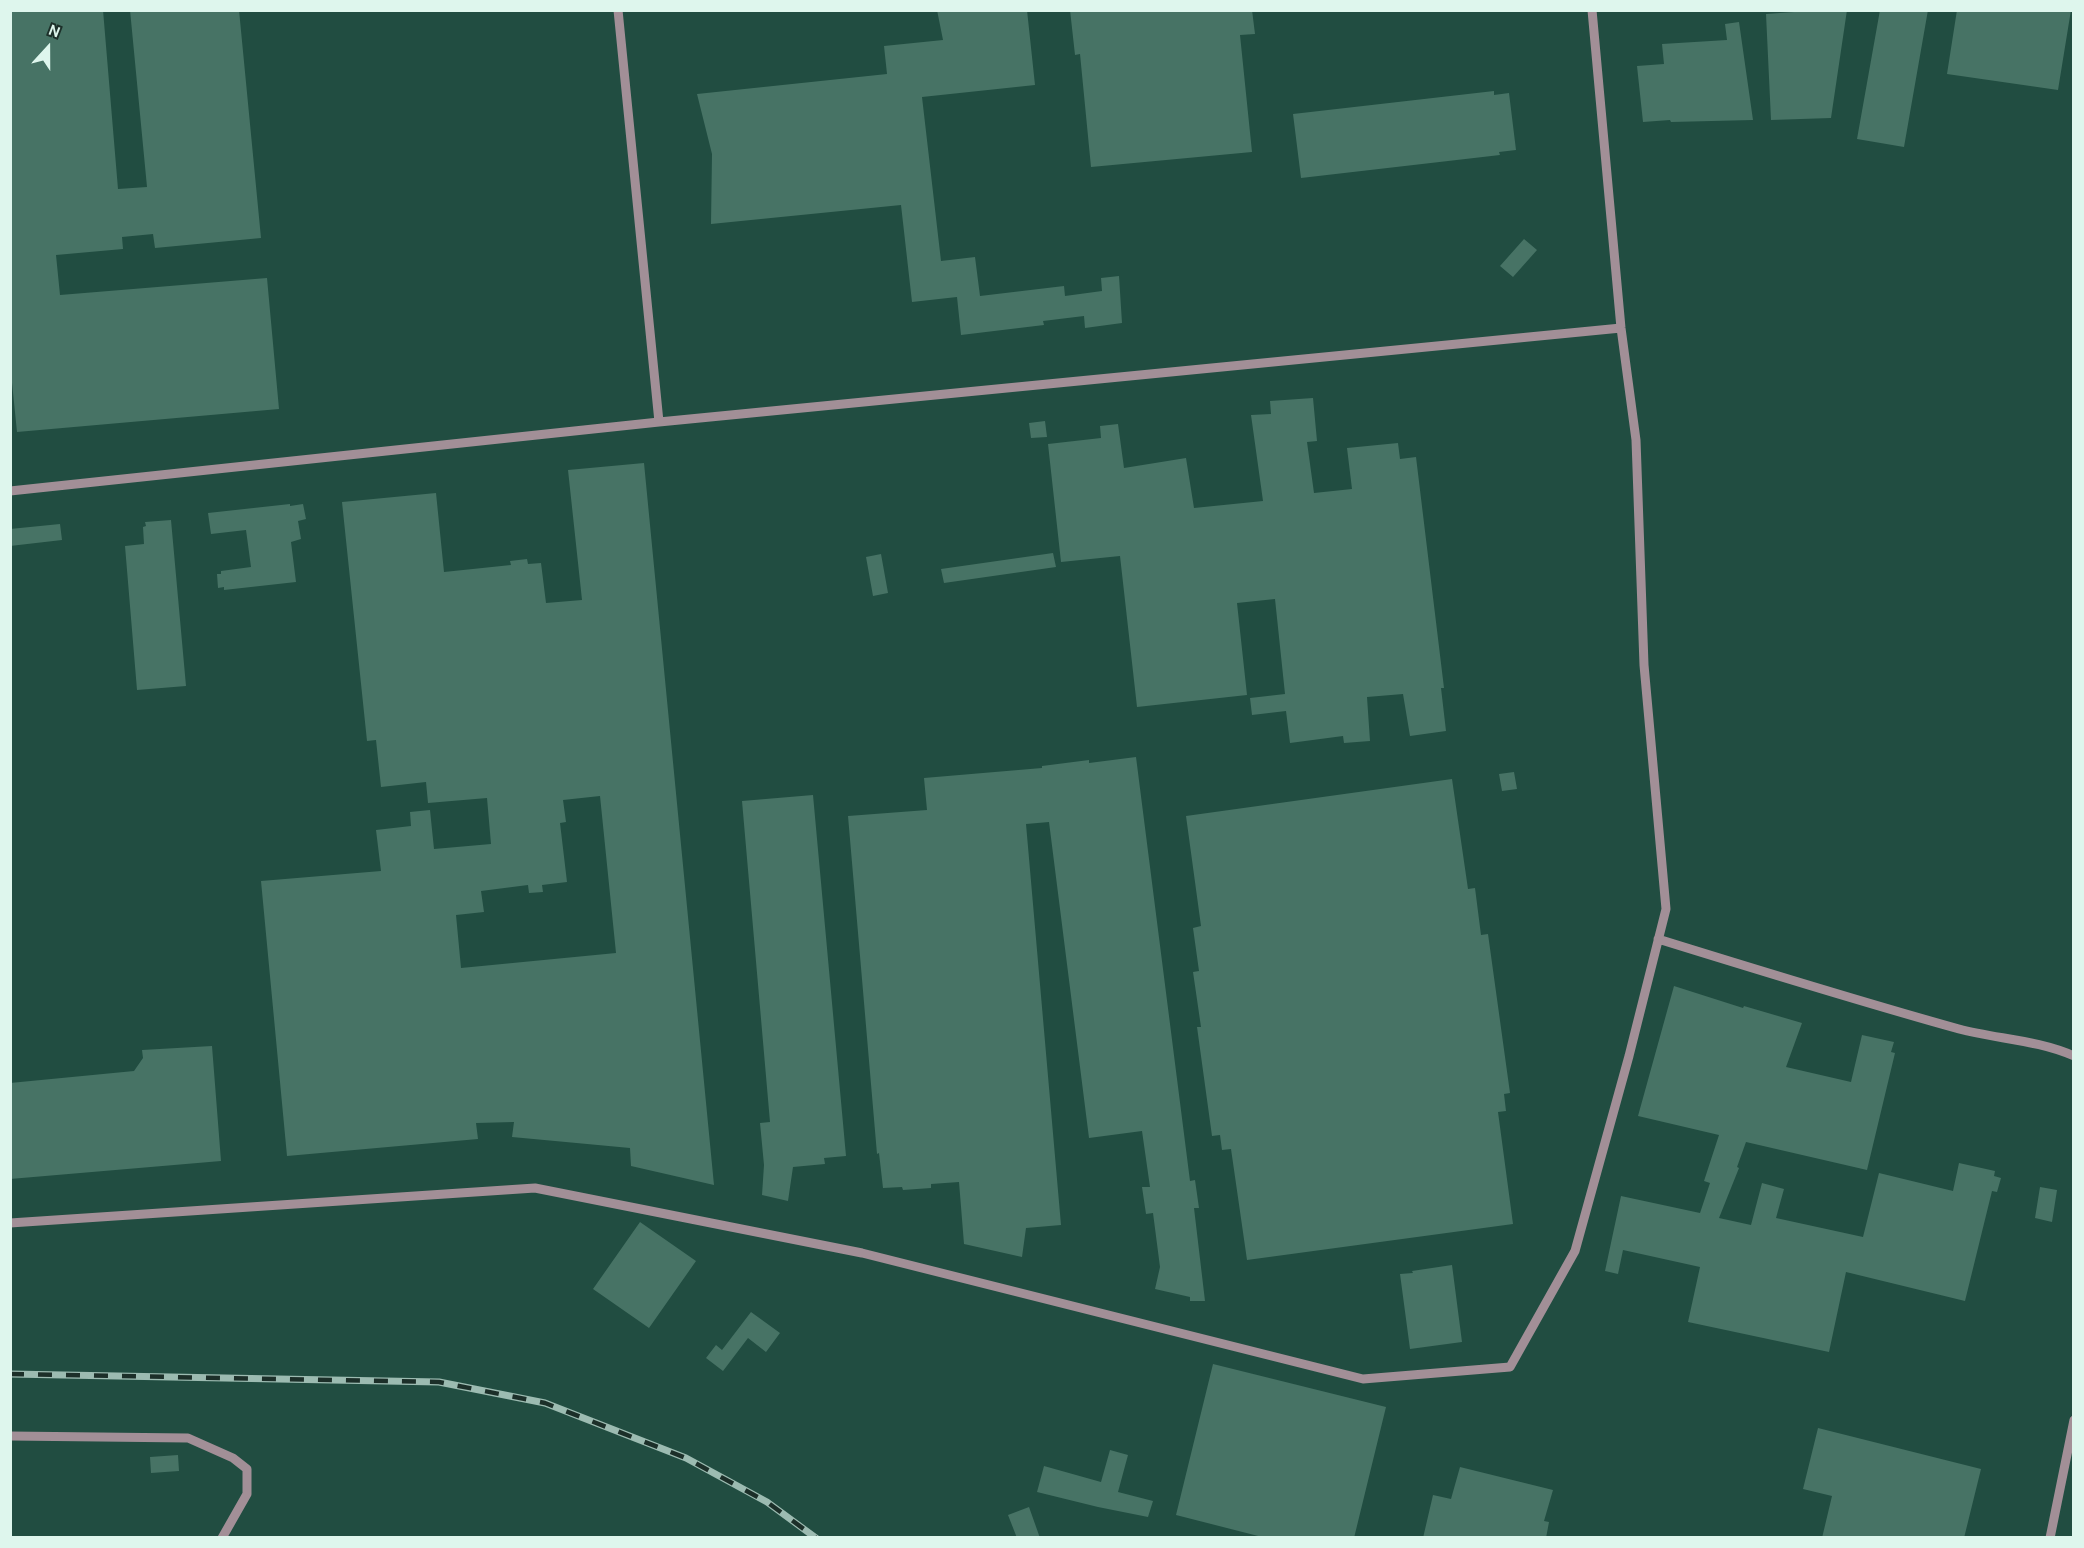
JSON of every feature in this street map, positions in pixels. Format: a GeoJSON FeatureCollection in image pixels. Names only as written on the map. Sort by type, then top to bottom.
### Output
{"type":"FeatureCollection","features":[{"type":"Feature","properties":{"kind":"lane"},"geometry":{"type":"LineString","coordinates":[[618,10],[659,422]]}},
{"type":"Feature","properties":{"kind":"lane"},"geometry":{"type":"LineString","coordinates":[[10,1223],[535,1188],[862,1253],[1363,1379],[1510,1367],[1575,1251],[1629,1056],[1666,909],[1644,665],[1636,440],[1621,328],[1592,10]]}},
{"type":"Feature","properties":{"kind":"lane"},"geometry":{"type":"LineString","coordinates":[[10,491],[659,422],[1621,328]]}},
{"type":"Feature","properties":{"kind":"lane"},"geometry":{"type":"LineString","coordinates":[[1658,939],[1788,980],[1962,1030],[2056,1048],[2073,1056]]}},
{"type":"Feature","properties":{"kind":"lane"},"geometry":{"type":"LineString","coordinates":[[2050,1538],[2073,1420]]}},
{"type":"Feature","properties":{"kind":"lane"},"geometry":{"type":"LineString","coordinates":[[10,1436],[188,1438],[233,1458],[247,1469],[247,1494],[222,1538]]}},
{"type":"Feature","properties":{"kind":"building"},"geometry":{"type":"Polygon","coordinates":[[[10,10],[103,10],[118,189],[147,187],[130,10],[239,10],[261,238],[155,248],[153,234],[122,237],[123,249],[56,255],[60,295],[267,278],[279,409],[17,432],[10,363],[10,10]]]}},
{"type":"Feature","properties":{"kind":"building"},"geometry":{"type":"Polygon","coordinates":[[[937,10],[1027,10],[1035,85],[922,97],[941,261],[975,257],[980,296],[1064,286],[1065,296],[1102,291],[1101,278],[1119,276],[1122,323],[1085,328],[1084,316],[1043,321],[1044,325],[961,335],[957,297],[912,302],[901,205],[711,224],[712,154],[697,94],[887,74],[884,46],[943,40],[937,10]]]}},
{"type":"Feature","properties":{"kind":"building"},"geometry":{"type":"Polygon","coordinates":[[[1070,10],[1252,10],[1255,34],[1240,35],[1252,152],[1091,167],[1080,54],[1075,55],[1070,10]]]}},
{"type":"Feature","properties":{"kind":"building"},"geometry":{"type":"Polygon","coordinates":[[[1847,10],[1831,118],[1771,120],[1766,14],[1847,10]]]}},
{"type":"Feature","properties":{"kind":"building"},"geometry":{"type":"Polygon","coordinates":[[[1880,10],[1928,10],[1904,147],[1857,139],[1880,10]]]}},
{"type":"Feature","properties":{"kind":"building"},"geometry":{"type":"Polygon","coordinates":[[[1957,10],[2071,10],[2058,90],[1947,74],[1957,10]]]}},
{"type":"Feature","properties":{"kind":"building"},"geometry":{"type":"Polygon","coordinates":[[[1739,22],[1753,120],[1643,122],[1637,66],[1664,64],[1662,44],[1727,40],[1725,24],[1739,22]]]}},
{"type":"Feature","properties":{"kind":"building"},"geometry":{"type":"Polygon","coordinates":[[[1494,91],[1494,95],[1509,93],[1516,150],[1499,152],[1500,155],[1301,178],[1293,114],[1494,91]]]}},
{"type":"Feature","properties":{"kind":"building"},"geometry":{"type":"Polygon","coordinates":[[[1524,239],[1537,250],[1513,277],[1500,266],[1524,239]]]}},
{"type":"Feature","properties":{"kind":"building"},"geometry":{"type":"Polygon","coordinates":[[[1313,398],[1317,441],[1307,442],[1314,493],[1352,489],[1347,448],[1398,443],[1400,459],[1416,457],[1444,688],[1441,688],[1446,731],[1410,736],[1403,694],[1367,697],[1370,741],[1344,743],[1343,736],[1290,743],[1286,711],[1252,715],[1250,698],[1285,694],[1275,599],[1237,603],[1247,695],[1137,707],[1120,556],[1061,562],[1048,444],[1101,438],[1100,426],[1118,424],[1124,468],[1186,458],[1194,508],[1263,501],[1251,415],[1271,414],[1270,401],[1313,398]]]}},
{"type":"Feature","properties":{"kind":"building"},"geometry":{"type":"Polygon","coordinates":[[[1045,421],[1047,437],[1031,438],[1029,423],[1045,421]]]}},
{"type":"Feature","properties":{"kind":"building"},"geometry":{"type":"Polygon","coordinates":[[[644,463],[714,1185],[631,1166],[630,1148],[512,1137],[514,1122],[476,1123],[478,1139],[287,1156],[261,881],[381,871],[376,830],[411,826],[410,812],[430,810],[434,849],[491,844],[487,798],[428,803],[426,782],[381,787],[376,740],[367,741],[342,502],[436,493],[444,572],[511,565],[510,561],[527,559],[528,564],[541,563],[546,603],[582,600],[568,470],[644,463]],[[600,796],[563,800],[566,822],[560,823],[567,882],[542,885],[543,892],[529,893],[528,885],[481,891],[484,912],[456,915],[461,968],[616,953],[600,796]]]}},
{"type":"Feature","properties":{"kind":"building"},"geometry":{"type":"Polygon","coordinates":[[[290,504],[290,506],[303,504],[306,519],[298,521],[301,539],[291,542],[296,582],[224,590],[224,587],[218,588],[217,574],[221,574],[221,571],[251,567],[246,530],[211,534],[208,513],[290,504]]]}},
{"type":"Feature","properties":{"kind":"building"},"geometry":{"type":"Polygon","coordinates":[[[171,520],[186,686],[137,690],[125,546],[144,544],[145,522],[171,520]]]}},
{"type":"Feature","properties":{"kind":"building"},"geometry":{"type":"Polygon","coordinates":[[[60,524],[62,540],[10,546],[10,529],[60,524]]]}},
{"type":"Feature","properties":{"kind":"building"},"geometry":{"type":"Polygon","coordinates":[[[1053,553],[1056,567],[944,583],[941,569],[1053,553]]]}},
{"type":"Feature","properties":{"kind":"building"},"geometry":{"type":"Polygon","coordinates":[[[881,554],[888,593],[873,596],[866,557],[881,554]]]}},
{"type":"Feature","properties":{"kind":"building"},"geometry":{"type":"Polygon","coordinates":[[[1136,757],[1190,1181],[1195,1180],[1199,1208],[1194,1208],[1205,1301],[1190,1301],[1190,1297],[1155,1289],[1160,1267],[1153,1213],[1146,1214],[1142,1187],[1150,1187],[1142,1131],[1089,1138],[1049,822],[1026,824],[1061,1225],[1026,1228],[1022,1257],[964,1244],[959,1182],[931,1184],[931,1188],[903,1190],[902,1187],[883,1188],[879,1153],[877,1154],[848,816],[927,810],[924,778],[1136,757]]]}},
{"type":"Feature","properties":{"kind":"building"},"geometry":{"type":"Polygon","coordinates":[[[1514,772],[1517,789],[1502,791],[1499,774],[1514,772]]]}},
{"type":"Feature","properties":{"kind":"building"},"geometry":{"type":"Polygon","coordinates":[[[1452,779],[1468,889],[1475,888],[1481,935],[1488,934],[1510,1093],[1504,1094],[1506,1111],[1498,1112],[1513,1224],[1247,1260],[1231,1149],[1222,1150],[1220,1135],[1212,1136],[1197,1027],[1201,1027],[1193,972],[1199,971],[1193,928],[1201,926],[1186,816],[1452,779]]]}},
{"type":"Feature","properties":{"kind":"building"},"geometry":{"type":"Polygon","coordinates":[[[813,795],[846,1156],[824,1158],[825,1164],[793,1167],[788,1201],[762,1195],[764,1165],[760,1123],[770,1122],[742,801],[813,795]]]}},
{"type":"Feature","properties":{"kind":"building"},"geometry":{"type":"Polygon","coordinates":[[[1674,986],[1743,1008],[1744,1006],[1802,1023],[1786,1067],[1851,1082],[1862,1035],[1894,1042],[1891,1052],[1895,1053],[1867,1170],[1746,1142],[1737,1167],[1739,1168],[1719,1218],[1751,1225],[1762,1183],[1784,1189],[1776,1218],[1863,1237],[1879,1173],[1953,1191],[1959,1163],[1995,1171],[1994,1176],[2001,1178],[1997,1192],[1992,1191],[1965,1301],[1846,1272],[1829,1352],[1688,1322],[1700,1267],[1623,1250],[1618,1274],[1605,1271],[1621,1196],[1700,1213],[1710,1183],[1704,1181],[1719,1135],[1638,1116],[1674,986]]]}},
{"type":"Feature","properties":{"kind":"building"},"geometry":{"type":"Polygon","coordinates":[[[212,1046],[221,1161],[10,1179],[10,1083],[134,1071],[143,1058],[142,1050],[212,1046]]]}},
{"type":"Feature","properties":{"kind":"building"},"geometry":{"type":"Polygon","coordinates":[[[2040,1187],[2057,1190],[2052,1222],[2035,1218],[2040,1187]]]}},
{"type":"Feature","properties":{"kind":"building"},"geometry":{"type":"Polygon","coordinates":[[[640,1222],[696,1261],[649,1328],[593,1289],[640,1222]]]}},
{"type":"Feature","properties":{"kind":"building"},"geometry":{"type":"Polygon","coordinates":[[[1452,1265],[1462,1342],[1410,1349],[1400,1274],[1452,1265]]]}},
{"type":"Feature","properties":{"kind":"building"},"geometry":{"type":"Polygon","coordinates":[[[751,1312],[780,1333],[766,1352],[748,1338],[723,1371],[706,1358],[716,1345],[722,1350],[751,1312]]]}},
{"type":"Feature","properties":{"kind":"building"},"geometry":{"type":"Polygon","coordinates":[[[1213,1364],[1386,1407],[1354,1538],[1266,1538],[1176,1515],[1213,1364]]]}},
{"type":"Feature","properties":{"kind":"building"},"geometry":{"type":"Polygon","coordinates":[[[1818,1428],[1981,1469],[1964,1538],[1822,1538],[1832,1496],[1803,1489],[1818,1428]]]}},
{"type":"Feature","properties":{"kind":"building"},"geometry":{"type":"Polygon","coordinates":[[[1110,1450],[1128,1455],[1118,1492],[1153,1501],[1148,1517],[1037,1492],[1044,1466],[1101,1482],[1110,1450]]]}},
{"type":"Feature","properties":{"kind":"building"},"geometry":{"type":"Polygon","coordinates":[[[178,1455],[179,1471],[151,1473],[150,1457],[178,1455]]]}},
{"type":"Feature","properties":{"kind":"building"},"geometry":{"type":"Polygon","coordinates":[[[1460,1467],[1553,1490],[1544,1521],[1549,1522],[1546,1538],[1423,1538],[1433,1495],[1451,1499],[1460,1467]]]}},
{"type":"Feature","properties":{"kind":"building"},"geometry":{"type":"Polygon","coordinates":[[[1029,1507],[1040,1538],[1017,1538],[1008,1515],[1029,1507]]]}},
{"type":"Feature","properties":{"kind":"railway"},"geometry":{"type":"LineString","coordinates":[[10,1374],[439,1382],[545,1403],[686,1458],[767,1502],[816,1538]]}}]}
